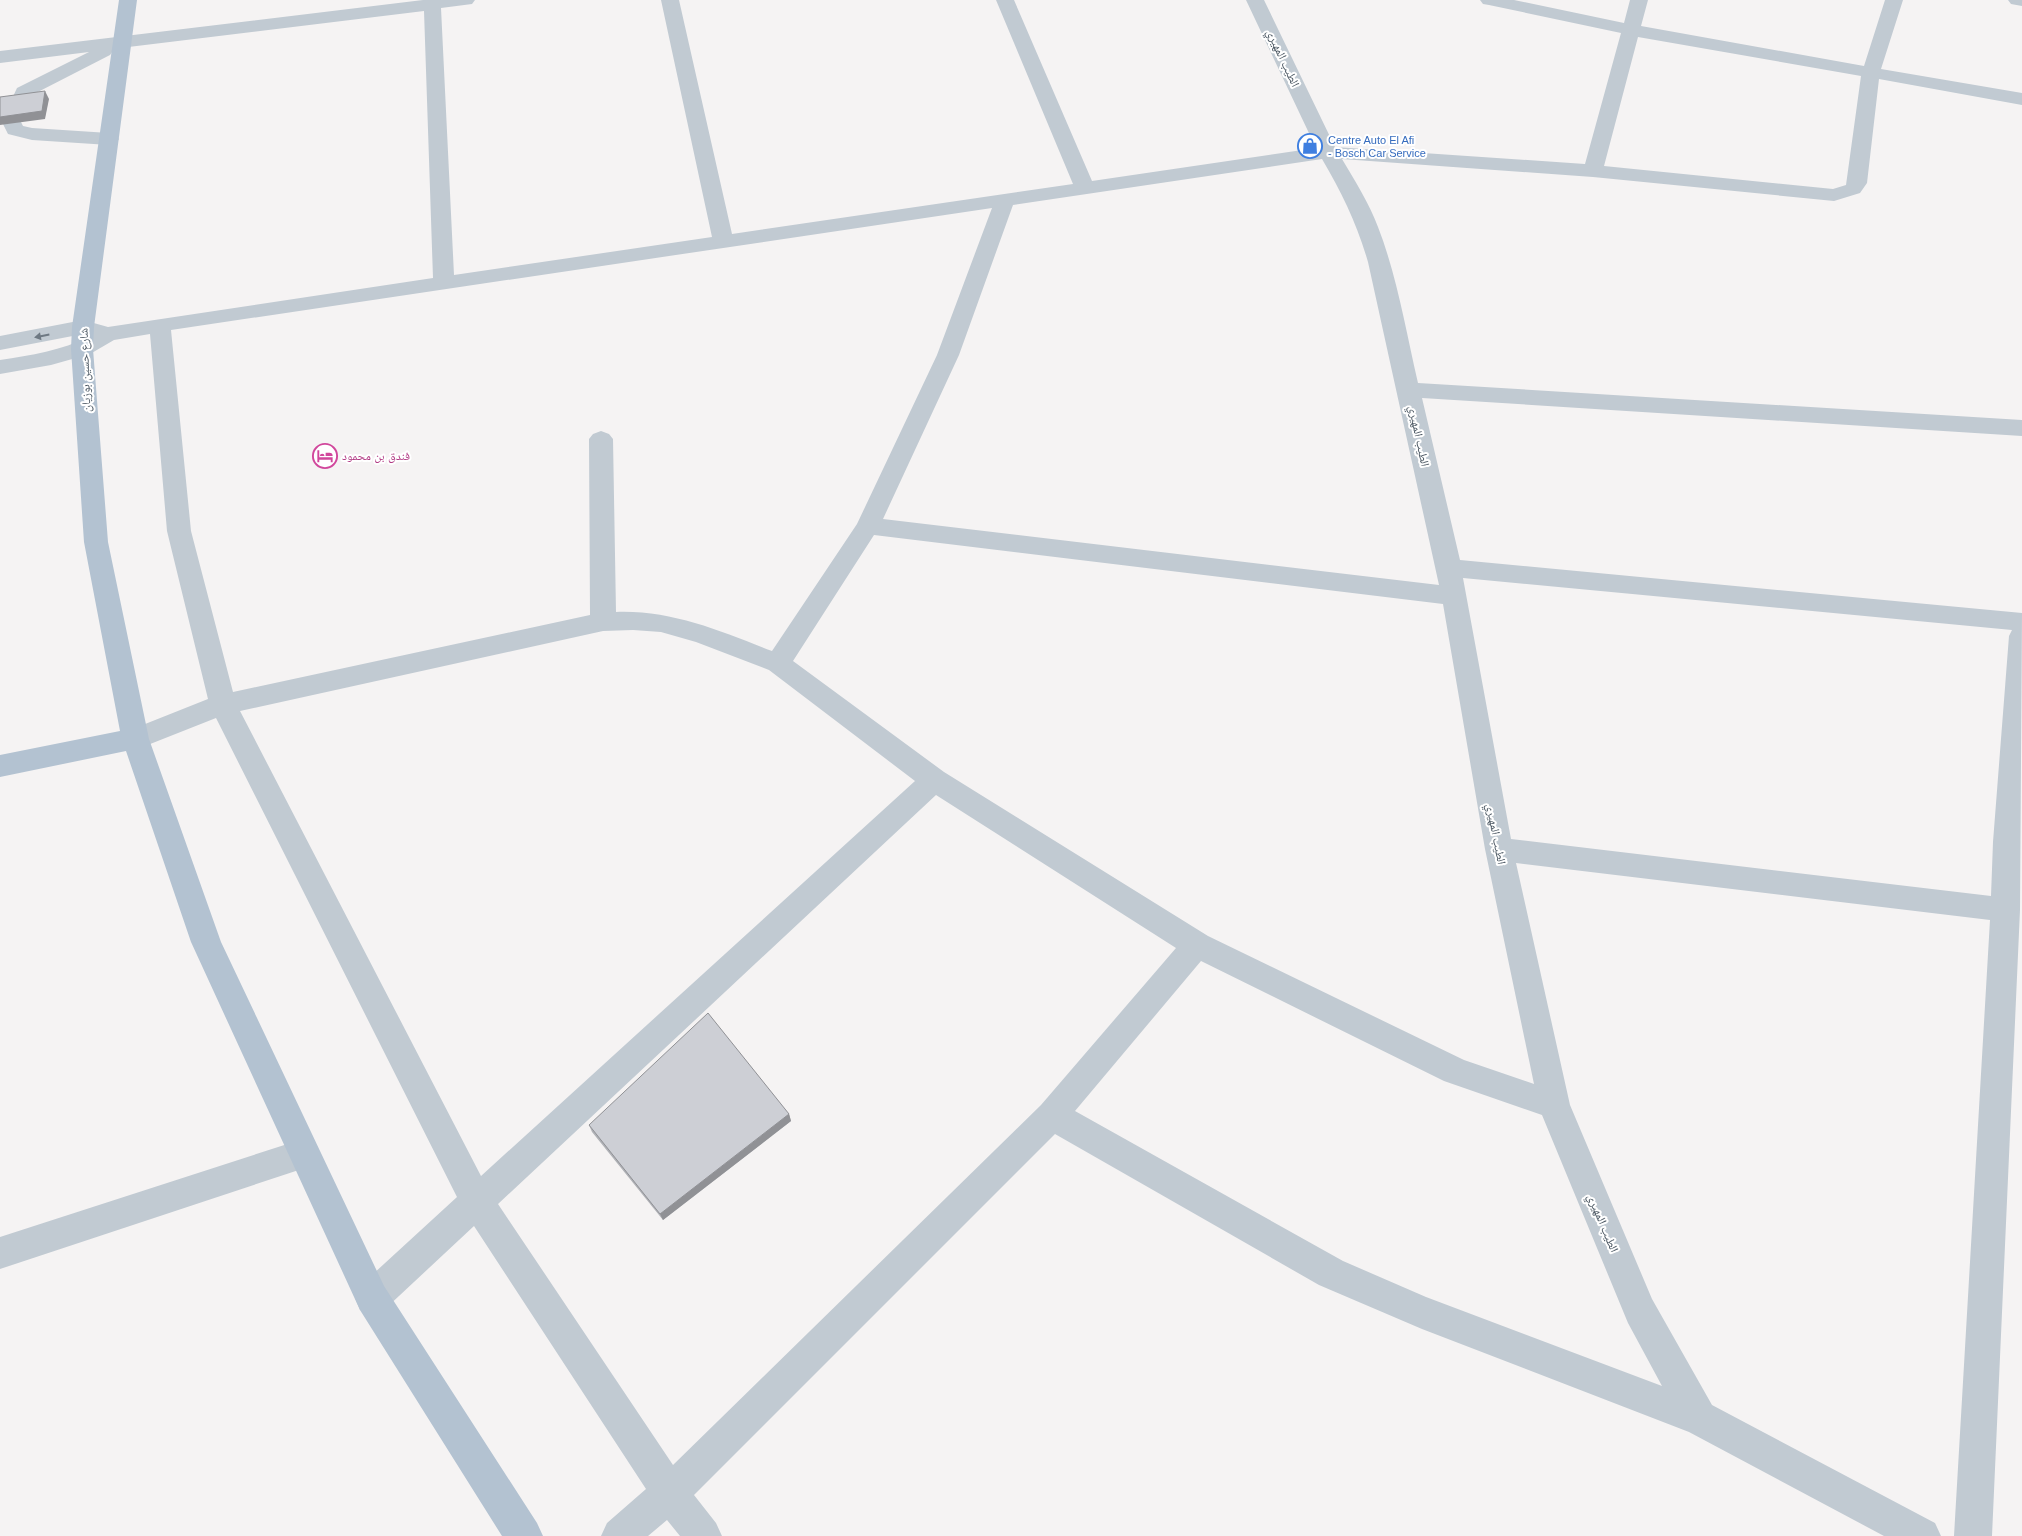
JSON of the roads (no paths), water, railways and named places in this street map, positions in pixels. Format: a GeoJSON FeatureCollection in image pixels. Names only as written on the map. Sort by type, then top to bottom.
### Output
{"type":"FeatureCollection","features":[{"type":"Feature","properties":{"kind":"main road","name":"شارع حسين بوزيان"},"geometry":{"type":"LineString","coordinates":[[128,0],[82,338],[96,542],[135,739],[206,942],[303,1154],[372,1298],[524,1536]]}},
{"type":"Feature","properties":{"kind":"main road"},"geometry":{"type":"LineString","coordinates":[[0,766],[135,739]]}},
{"type":"Feature","properties":{"kind":"street"},"geometry":{"type":"LineString","coordinates":[[0,57],[432,2],[466,0]]}},
{"type":"Feature","properties":{"kind":"street"},"geometry":{"type":"LineString","coordinates":[[670,0],[723,242]]}},
{"type":"Feature","properties":{"kind":"street"},"geometry":{"type":"LineString","coordinates":[[1005,0],[1085,188]]}},
{"type":"Feature","properties":{"kind":"street","name":"الطيب المهيري"},"geometry":{"type":"LineString","coordinates":[[1256,0],[1328,152],[1354,196],[1368,226],[1379,262],[1454,596],[1499,849],[1554,1105],[1640,1311],[1699,1418]]}},
{"type":"Feature","properties":{"kind":"street"},"geometry":{"type":"LineString","coordinates":[[1489,0],[1630,30],[2022,98]]}},
{"type":"Feature","properties":{"kind":"street"},"geometry":{"type":"LineString","coordinates":[[1593,171],[1639,0]]}},
{"type":"Feature","properties":{"kind":"street"},"geometry":{"type":"LineString","coordinates":[[0,343],[82,338],[1328,152],[1593,171],[1821,195],[1848,192],[1853,190],[1857,183],[1871,71],[1894,0]]}},
{"type":"Feature","properties":{"kind":"street"},"geometry":{"type":"LineString","coordinates":[[2017,0],[2022,1]]}},
{"type":"Feature","properties":{"kind":"street"},"geometry":{"type":"LineString","coordinates":[[432,2],[444,283]]}},
{"type":"Feature","properties":{"kind":"street"},"geometry":{"type":"LineString","coordinates":[[19,103],[24,92],[29,89],[121,42]]}},
{"type":"Feature","properties":{"kind":"street"},"geometry":{"type":"LineString","coordinates":[[13,124],[15,130],[32,134],[109,139]]}},
{"type":"Feature","properties":{"kind":"street"},"geometry":{"type":"LineString","coordinates":[[778,663],[868,526],[948,355],[1005,200]]}},
{"type":"Feature","properties":{"kind":"street"},"geometry":{"type":"LineString","coordinates":[[160,325],[179,530],[223,704],[476,1200],[670,1493],[703,1536]]}},
{"type":"Feature","properties":{"kind":"street"},"geometry":{"type":"LineString","coordinates":[[0,367],[43,360],[82,338]]}},
{"type":"Feature","properties":{"kind":"street"},"geometry":{"type":"LineString","coordinates":[[1409,390],[2022,428]]}},
{"type":"Feature","properties":{"kind":"street"},"geometry":{"type":"LineString","coordinates":[[601,439],[603,622]]}},
{"type":"Feature","properties":{"kind":"street"},"geometry":{"type":"LineString","coordinates":[[868,526],[1454,596]]}},
{"type":"Feature","properties":{"kind":"street"},"geometry":{"type":"LineString","coordinates":[[1448,568],[2022,622]]}},
{"type":"Feature","properties":{"kind":"street"},"geometry":{"type":"LineString","coordinates":[[135,739],[223,704],[603,622],[632,621],[660,623],[703,635],[778,663],[934,780],[1197,945],[1455,1071],[1554,1105]]}},
{"type":"Feature","properties":{"kind":"street"},"geometry":{"type":"LineString","coordinates":[[1973,1536],[2005,910],[2014,844],[2022,636]]}},
{"type":"Feature","properties":{"kind":"street"},"geometry":{"type":"LineString","coordinates":[[372,1298],[476,1200],[934,780]]}},
{"type":"Feature","properties":{"kind":"street"},"geometry":{"type":"LineString","coordinates":[[1499,849],[2005,910]]}},
{"type":"Feature","properties":{"kind":"street"},"geometry":{"type":"LineString","coordinates":[[620,1536],[670,1493],[1052,1115],[1197,945]]}},
{"type":"Feature","properties":{"kind":"street"},"geometry":{"type":"LineString","coordinates":[[1052,1115],[1331,1273],[1422,1312],[1699,1418],[1922,1536]]}},
{"type":"Feature","properties":{"kind":"street"},"geometry":{"type":"LineString","coordinates":[[0,1253],[303,1154]]}},
{"type":"Feature","properties":{"kind":"place","name":"Centre Auto El Afi - Bosch Car Service"},"geometry":{"type":"Point","coordinates":[1310,146]}},
{"type":"Feature","properties":{"kind":"place","name":"فندق بن محمود"},"geometry":{"type":"Point","coordinates":[325,456]}}]}
